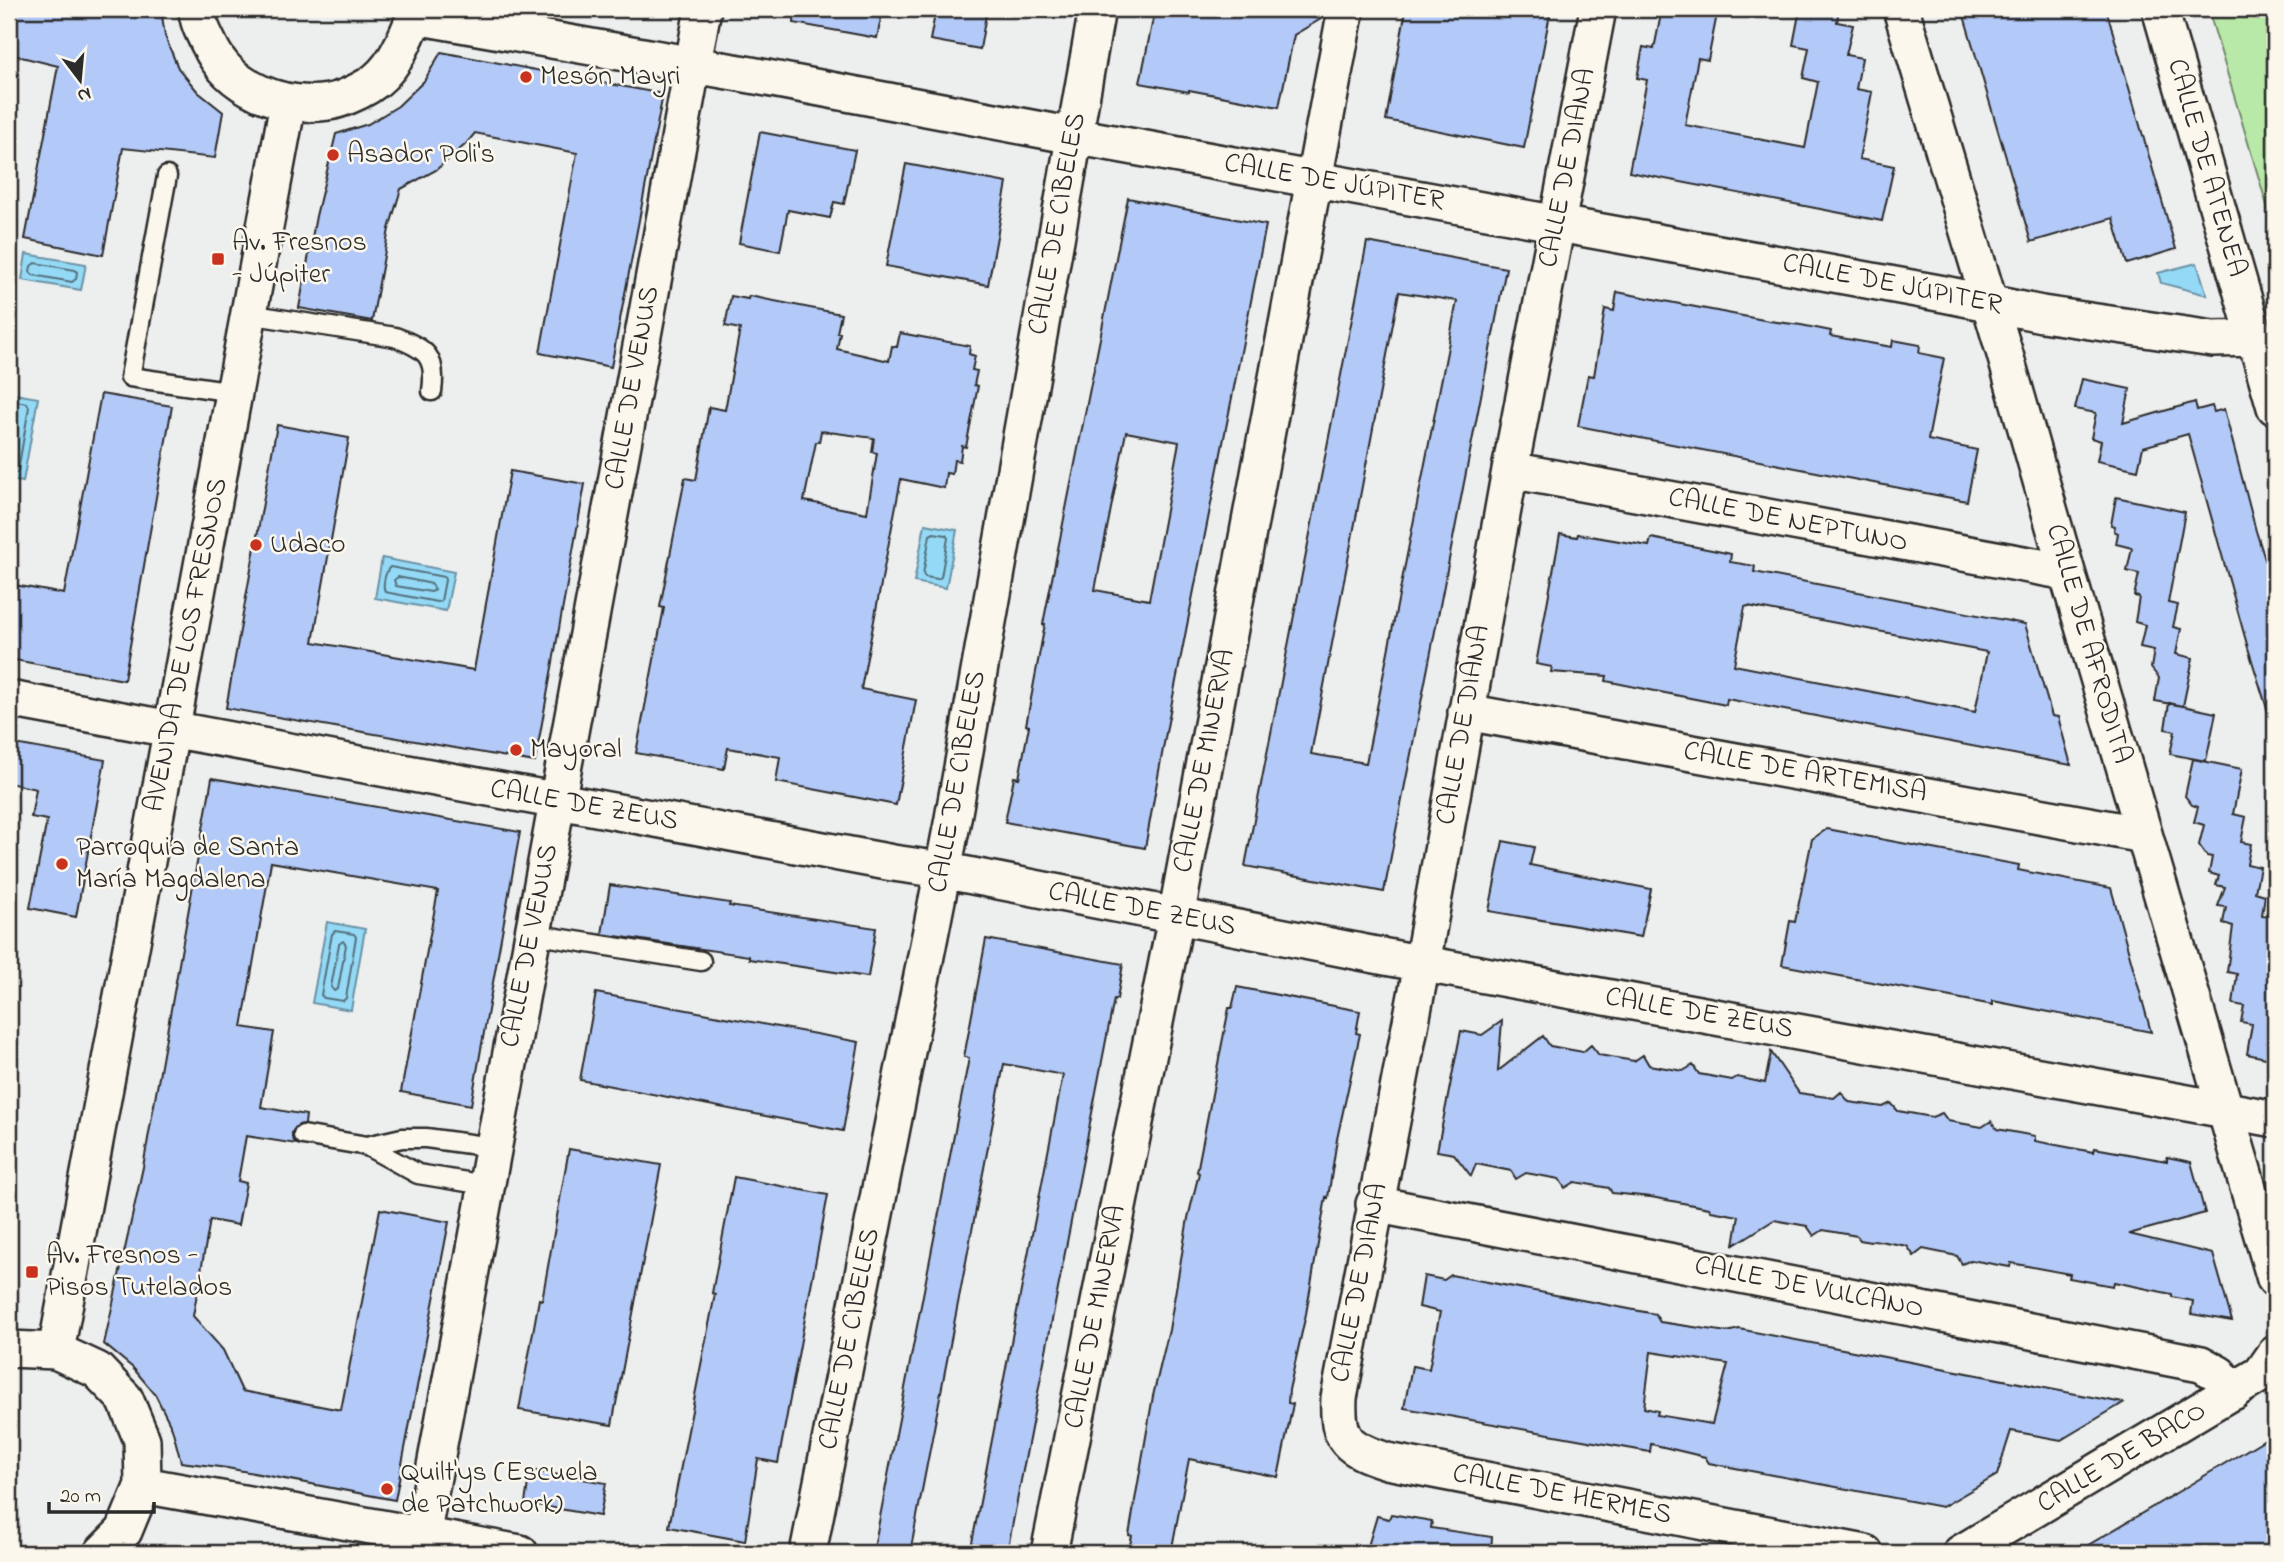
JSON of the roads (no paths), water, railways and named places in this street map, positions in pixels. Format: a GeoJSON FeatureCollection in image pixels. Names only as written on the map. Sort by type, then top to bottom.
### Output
{"type":"FeatureCollection","features":[{"type":"Feature","properties":{"kind":"street"},"geometry":{"type":"LineString","coordinates":[[197,9],[197,17],[215,58],[245,87],[288,103],[331,102],[370,85],[397,58],[415,12]]}},
{"type":"Feature","properties":{"kind":"street","name":"CALLE DE VENUS"},"geometry":{"type":"LineString","coordinates":[[420,1544],[703,9]]}},
{"type":"Feature","properties":{"kind":"street","name":"CALLE DE CIBELES"},"geometry":{"type":"LineString","coordinates":[[808,1553],[942,870],[1097,9]]}},
{"type":"Feature","properties":{"kind":"street","name":"CALLE DE MINERVA"},"geometry":{"type":"LineString","coordinates":[[1049,1553],[1176,917],[1346,9]]}},
{"type":"Feature","properties":{"kind":"street","name":"CALLE DE DIANA"},"geometry":{"type":"LineString","coordinates":[[1345,1441],[1338,1420],[1339,1398],[1598,9]]}},
{"type":"Feature","properties":{"kind":"street","name":"CALLE DE AFRODITA"},"geometry":{"type":"LineString","coordinates":[[1901,9],[2275,1279]]}},
{"type":"Feature","properties":{"kind":"street","name":"CALLE DE ATENEA"},"geometry":{"type":"LineString","coordinates":[[2160,9],[2275,407]]}},
{"type":"Feature","properties":{"kind":"street","name":"CALLE DE JÚPITER"},"geometry":{"type":"LineString","coordinates":[[415,12],[2042,314],[2213,339],[2255,338]]}},
{"type":"Feature","properties":{"kind":"street","name":"AVENIDA DE LOS FRESNOS"},"geometry":{"type":"LineString","coordinates":[[56,1351],[288,103]]}},
{"type":"Feature","properties":{"kind":"street","name":"CALLE DE NEPTUNO"},"geometry":{"type":"LineString","coordinates":[[1510,470],[2067,572]]}},
{"type":"Feature","properties":{"kind":"street","name":"CALLE DE ZEUS"},"geometry":{"type":"LineString","coordinates":[[9,699],[880,861],[942,870],[1422,964],[2275,1119]]}},
{"type":"Feature","properties":{"kind":"street","name":"CALLE DE ARTEMISA"},"geometry":{"type":"LineString","coordinates":[[1466,712],[2144,835]]}},
{"type":"Feature","properties":{"kind":"street","name":"CALLE DE VULCANO"},"geometry":{"type":"LineString","coordinates":[[1374,1204],[2201,1364],[2220,1374],[2233,1392]]}},
{"type":"Feature","properties":{"kind":"street"},"geometry":{"type":"LineString","coordinates":[[9,1349],[56,1351],[97,1370],[125,1399],[142,1440],[143,1485],[124,1531],[102,1553]]}},
{"type":"Feature","properties":{"kind":"street","name":"CALLE DE BACO"},"geometry":{"type":"LineString","coordinates":[[1961,1553],[2233,1392],[2261,1374],[2275,1354]]}},
{"type":"Feature","properties":{"kind":"street","name":"CALLE DE HERMES"},"geometry":{"type":"LineString","coordinates":[[1345,1441],[1362,1453],[1387,1461],[1865,1553]]}},
{"type":"Feature","properties":{"kind":"street"},"geometry":{"type":"LineString","coordinates":[[143,1485],[420,1544],[520,1553]]}},
{"type":"Feature","properties":{"kind":"lane"},"geometry":{"type":"LineString","coordinates":[[167,176],[130,377],[234,392]]}},
{"type":"Feature","properties":{"kind":"lane"},"geometry":{"type":"LineString","coordinates":[[248,314],[395,337],[412,343],[424,349],[432,362],[432,391]]}},
{"type":"Feature","properties":{"kind":"lane"},"geometry":{"type":"LineString","coordinates":[[532,934],[701,961]]}},
{"type":"Feature","properties":{"kind":"lane"},"geometry":{"type":"LineString","coordinates":[[303,1135],[368,1146],[418,1174],[485,1185]]}},
{"type":"Feature","properties":{"kind":"lane"},"geometry":{"type":"LineString","coordinates":[[368,1146],[402,1138],[426,1138],[492,1147]]}},
{"type":"Feature","properties":{"kind":"water"},"geometry":{"type":"Polygon","coordinates":[[[26,254],[86,264],[81,290],[22,280],[26,254]]]}},
{"type":"Feature","properties":{"kind":"water"},"geometry":{"type":"Polygon","coordinates":[[[2197,263],[2207,295],[2161,283],[2158,273],[2197,263]]]}},
{"type":"Feature","properties":{"kind":"water"},"geometry":{"type":"Polygon","coordinates":[[[9,393],[38,398],[23,482],[9,480],[9,393]]]}},
{"type":"Feature","properties":{"kind":"water"},"geometry":{"type":"Polygon","coordinates":[[[925,524],[957,530],[946,588],[914,582],[925,524]]]}},
{"type":"Feature","properties":{"kind":"water"},"geometry":{"type":"Polygon","coordinates":[[[382,558],[454,572],[446,611],[375,598],[382,558]]]}},
{"type":"Feature","properties":{"kind":"water"},"geometry":{"type":"Polygon","coordinates":[[[327,922],[365,929],[351,1010],[312,1003],[327,922]]]}},
{"type":"Feature","properties":{"kind":"place","name":"Mesón Mayri"},"geometry":{"type":"Point","coordinates":[526,77]}},
{"type":"Feature","properties":{"kind":"place","name":"Asador Poli's"},"geometry":{"type":"Point","coordinates":[333,155]}},
{"type":"Feature","properties":{"kind":"place","name":"Av. Fresnos - Júpiter"},"geometry":{"type":"Point","coordinates":[218,259]}},
{"type":"Feature","properties":{"kind":"place","name":"Udaco"},"geometry":{"type":"Point","coordinates":[256,545]}},
{"type":"Feature","properties":{"kind":"place","name":"Mayoral"},"geometry":{"type":"Point","coordinates":[516,750]}},
{"type":"Feature","properties":{"kind":"place","name":"Parroquia de Santa María Magdalena"},"geometry":{"type":"Point","coordinates":[62,864]}},
{"type":"Feature","properties":{"kind":"place","name":"Av. Fresnos - Pisos Tutelados"},"geometry":{"type":"Point","coordinates":[32,1272]}},
{"type":"Feature","properties":{"kind":"place","name":"Quilt'ys (Escuela de Patchwork)"},"geometry":{"type":"Point","coordinates":[387,1489]}}]}
